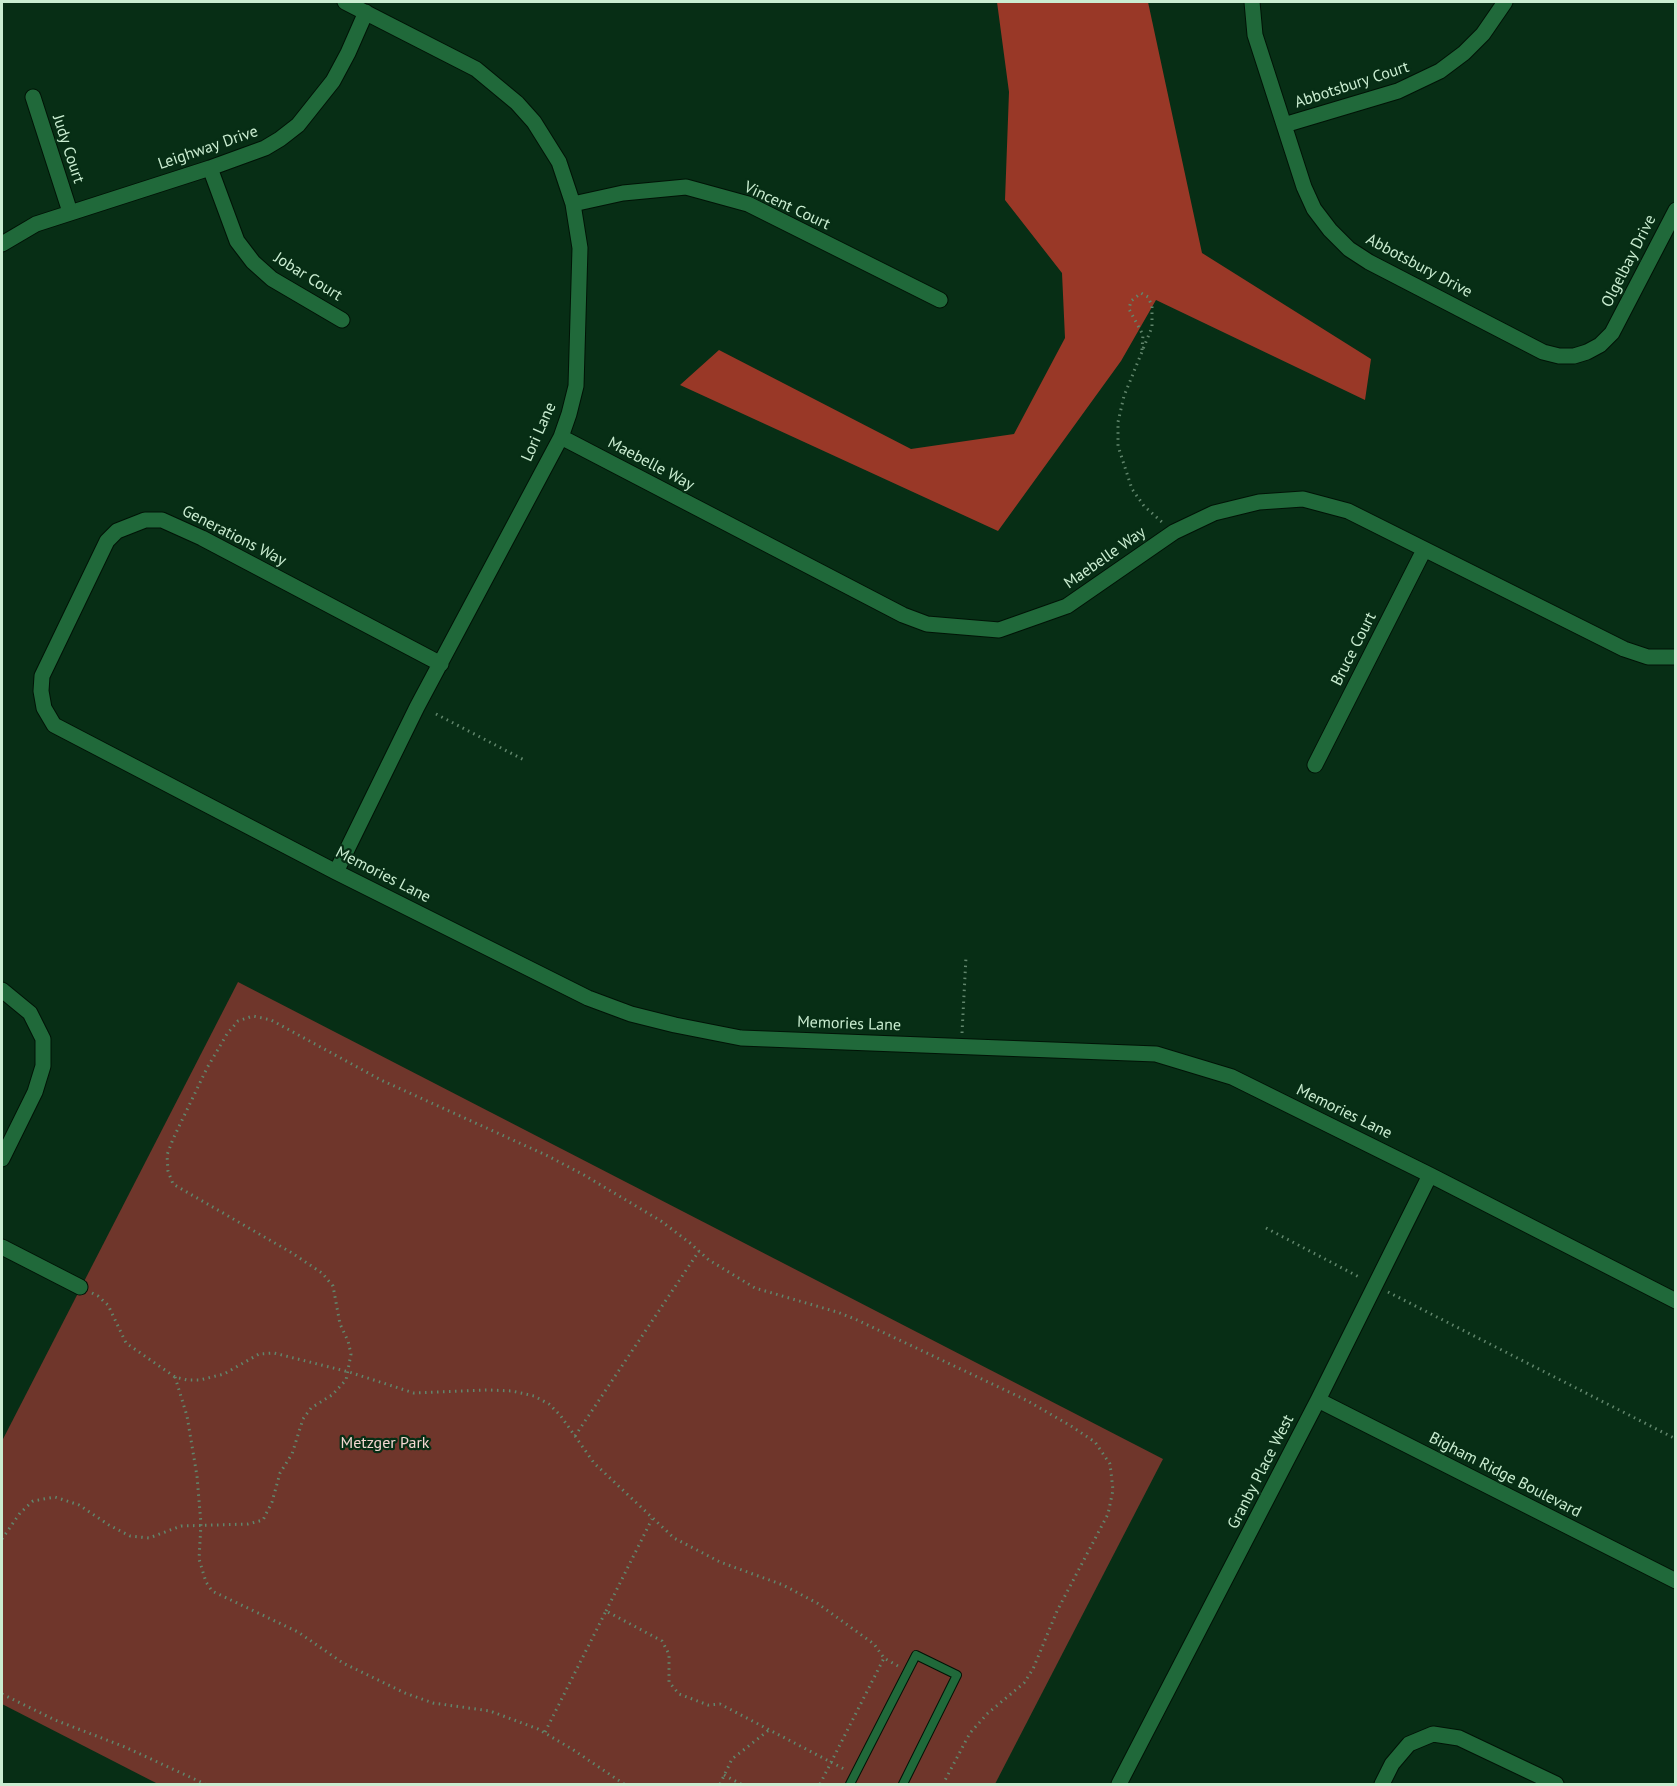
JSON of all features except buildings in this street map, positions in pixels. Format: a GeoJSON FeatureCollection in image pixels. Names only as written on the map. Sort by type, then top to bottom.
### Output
{"type":"FeatureCollection","features":[{"type":"Feature","properties":{"kind":"street","name":"Lori Lane"},"geometry":{"type":"LineString","coordinates":[[336,872],[417,707],[561,437],[576,386],[580,248],[573,204],[559,162],[534,122],[500,87],[476,69],[345,2]]}},
{"type":"Feature","properties":{"kind":"street","name":"Abbotsbury Drive"},"geometry":{"type":"LineString","coordinates":[[1252,2],[1255,35],[1304,187],[1314,209],[1349,249],[1369,262],[1543,352],[1559,356],[1574,356],[1587,352],[1600,345],[1615,328]]}},
{"type":"Feature","properties":{"kind":"street","name":"Abbotsbury Court"},"geometry":{"type":"LineString","coordinates":[[1284,125],[1398,91],[1440,71],[1464,53],[1483,34],[1505,2]]}},
{"type":"Feature","properties":{"kind":"street","name":"Leighway Drive"},"geometry":{"type":"LineString","coordinates":[[2,244],[36,224],[210,168],[265,148],[280,139],[298,125],[333,81],[366,12]]}},
{"type":"Feature","properties":{"kind":"street","name":"Judy Court"},"geometry":{"type":"LineString","coordinates":[[33,97],[70,212]]}},
{"type":"Feature","properties":{"kind":"street","name":"Jobar Court"},"geometry":{"type":"LineString","coordinates":[[210,168],[237,241],[253,262],[272,279],[342,320]]}},
{"type":"Feature","properties":{"kind":"street","name":"Vincent Court"},"geometry":{"type":"LineString","coordinates":[[573,204],[623,193],[686,187],[748,204],[940,300]]}},
{"type":"Feature","properties":{"kind":"street","name":"Olgelbay Drive"},"geometry":{"type":"LineString","coordinates":[[1615,328],[1676,210]]}},
{"type":"Feature","properties":{"kind":"street","name":"Maebelle Way"},"geometry":{"type":"LineString","coordinates":[[561,437],[903,615],[927,624],[999,630],[1067,606],[1174,532],[1214,513],[1258,502],[1303,499],[1348,511],[1624,650],[1648,657],[1676,657]]}},
{"type":"Feature","properties":{"kind":"street","name":"Generations Way"},"geometry":{"type":"LineString","coordinates":[[44,708],[41,691],[42,676],[107,541],[117,531],[145,520],[162,520],[202,538],[441,664]]}},
{"type":"Feature","properties":{"kind":"street","name":"Bruce Court"},"geometry":{"type":"LineString","coordinates":[[1315,765],[1424,550]]}},
{"type":"Feature","properties":{"kind":"street","name":"Memories Lane"},"geometry":{"type":"LineString","coordinates":[[44,708],[54,725],[336,872],[588,998],[631,1014],[741,1038],[1156,1054],[1232,1077],[1676,1301]]}},
{"type":"Feature","properties":{"kind":"street"},"geometry":{"type":"LineString","coordinates":[[2,990],[30,1013],[43,1040],[44,1066],[35,1092],[2,1159]]}},
{"type":"Feature","properties":{"kind":"street","name":"Granby Place West"},"geometry":{"type":"LineString","coordinates":[[1119,1785],[1318,1400],[1430,1175]]}},
{"type":"Feature","properties":{"kind":"street"},"geometry":{"type":"LineString","coordinates":[[2,1247],[80,1287]]}},
{"type":"Feature","properties":{"kind":"street","name":"Bigham Ridge Boulevard"},"geometry":{"type":"LineString","coordinates":[[1318,1400],[1676,1581]]}},
{"type":"Feature","properties":{"kind":"street"},"geometry":{"type":"LineString","coordinates":[[1382,1785],[1392,1764],[1409,1744],[1433,1734],[1459,1738],[1556,1785]]}},
{"type":"Feature","properties":{"kind":"lane"},"geometry":{"type":"LineString","coordinates":[[850,1785],[916,1655],[957,1675],[903,1785]]}},
{"type":"Feature","properties":{"kind":"path"},"geometry":{"type":"LineString","coordinates":[[1142,350],[1143,335],[1129,309],[1134,296],[1141,293],[1148,297],[1152,306],[1152,327],[1124,396],[1118,422],[1118,446],[1132,489],[1144,506],[1164,524]]}},
{"type":"Feature","properties":{"kind":"path"},"geometry":{"type":"LineString","coordinates":[[436,714],[526,761]]}},
{"type":"Feature","properties":{"kind":"path"},"geometry":{"type":"LineString","coordinates":[[962,1024],[966,957]]}},
{"type":"Feature","properties":{"kind":"path"},"geometry":{"type":"LineString","coordinates":[[2,1539],[20,1512],[33,1501],[55,1497],[79,1505],[130,1536],[149,1538],[181,1526],[248,1524],[263,1520],[272,1502],[280,1473],[292,1454],[303,1419],[311,1408],[332,1395],[346,1380],[351,1354],[340,1324],[333,1286],[322,1274],[292,1253],[172,1184],[168,1171],[167,1155],[173,1139],[207,1068],[227,1034],[238,1021],[253,1016],[271,1020],[381,1080],[548,1156],[584,1175],[661,1221],[723,1269],[755,1288],[855,1319],[1026,1400],[1095,1442],[1110,1464],[1113,1490],[1108,1514],[1057,1611],[1033,1669],[1024,1683],[988,1713],[970,1733],[943,1785]]}},
{"type":"Feature","properties":{"kind":"path"},"geometry":{"type":"LineString","coordinates":[[1266,1228],[1368,1282]]}},
{"type":"Feature","properties":{"kind":"path"},"geometry":{"type":"LineString","coordinates":[[575,1436],[699,1251]]}},
{"type":"Feature","properties":{"kind":"path"},"geometry":{"type":"LineString","coordinates":[[80,1287],[98,1296],[108,1305],[126,1343],[175,1377],[187,1380],[200,1380],[224,1374],[259,1354],[274,1353],[349,1372],[414,1393],[488,1390],[512,1391],[534,1396],[549,1404],[560,1415],[594,1463],[674,1538],[720,1562],[783,1585],[817,1603],[874,1644],[884,1658],[908,1671]]}},
{"type":"Feature","properties":{"kind":"path"},"geometry":{"type":"LineString","coordinates":[[1381,1288],[1474,1338],[1676,1439]]}},
{"type":"Feature","properties":{"kind":"path"},"geometry":{"type":"LineString","coordinates":[[175,1377],[187,1416],[197,1476],[201,1524],[199,1559],[206,1582],[212,1591],[298,1632],[343,1663],[405,1693],[433,1703],[489,1711],[510,1717],[545,1733],[624,1785]]}},
{"type":"Feature","properties":{"kind":"path"},"geometry":{"type":"LineString","coordinates":[[545,1733],[652,1519]]}},
{"type":"Feature","properties":{"kind":"path"},"geometry":{"type":"LineString","coordinates":[[606,1611],[662,1641],[669,1654],[669,1682],[679,1694],[708,1705],[720,1704],[855,1775]]}},
{"type":"Feature","properties":{"kind":"path"},"geometry":{"type":"LineString","coordinates":[[820,1785],[884,1658]]}},
{"type":"Feature","properties":{"kind":"path"},"geometry":{"type":"LineString","coordinates":[[2,1694],[55,1720],[125,1747],[205,1785]]}},
{"type":"Feature","properties":{"kind":"path"},"geometry":{"type":"LineString","coordinates":[[720,1785],[732,1759],[738,1752],[769,1730]]}},
{"type":"Feature","properties":{"kind":"path"},"geometry":{"type":"LineString","coordinates":[[724,1775],[741,1785]]}},
{"type":"Feature","properties":{"kind":"green space","name":"Metzger Park"},"geometry":{"type":"Polygon","coordinates":[[[238,982],[1163,1459],[995,1784],[158,1784],[2,1704],[2,1441],[238,982]]]}},
{"type":"Feature","properties":{"kind":"shaded area"},"geometry":{"type":"Polygon","coordinates":[[[997,2],[1148,2],[1202,253],[1371,359],[1365,400],[1156,300],[1121,361],[998,531],[680,385],[719,350],[911,449],[1014,434],[1065,338],[1062,273],[1005,200],[1009,92],[997,2]]]}}]}
